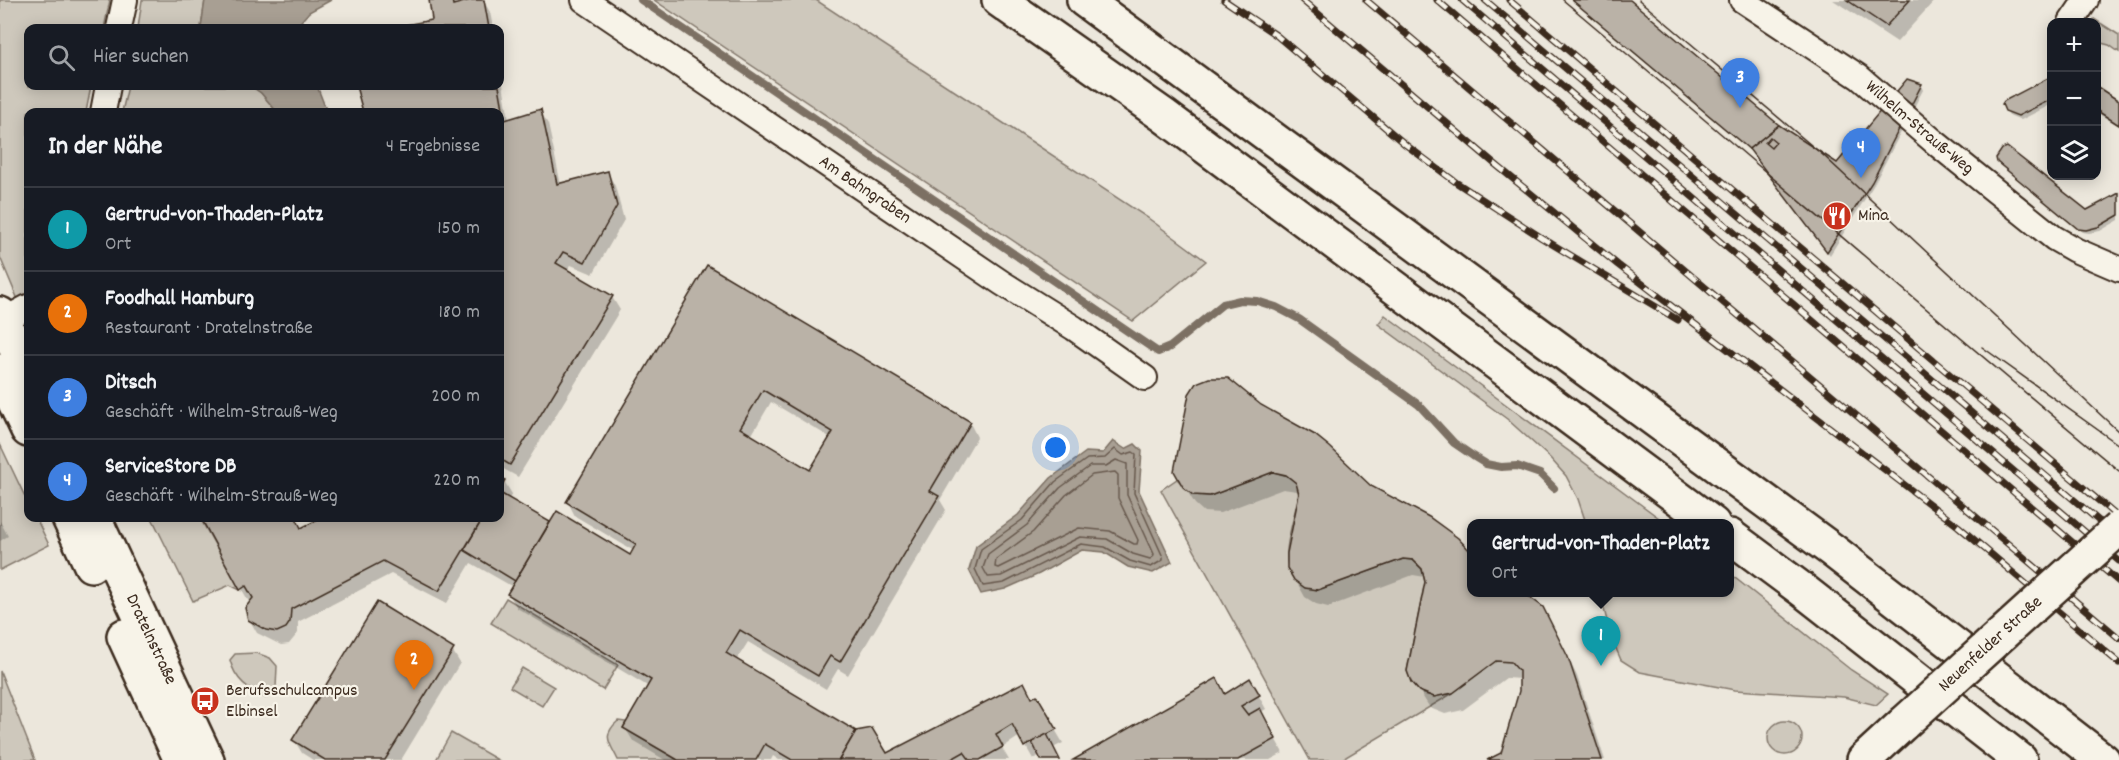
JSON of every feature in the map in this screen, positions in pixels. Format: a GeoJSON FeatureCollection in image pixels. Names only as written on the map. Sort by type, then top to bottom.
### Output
{"type":"FeatureCollection","features":[{"type":"Feature","properties":{"kind":"main road"},"geometry":{"type":"LineString","coordinates":[[999,0],[1163,115],[1706,519]]}},
{"type":"Feature","properties":{"kind":"main road"},"geometry":{"type":"LineString","coordinates":[[1084,0],[1813,536],[2103,760]]}},
{"type":"Feature","properties":{"kind":"main road"},"geometry":{"type":"LineString","coordinates":[[8,316],[24,408]]}},
{"type":"Feature","properties":{"kind":"main road","name":"Dratelnstraße"},"geometry":{"type":"LineString","coordinates":[[71,522],[181,760]]}},
{"type":"Feature","properties":{"kind":"main road","name":"Dratelnstraße"},"geometry":{"type":"LineString","coordinates":[[96,522],[207,760]]}},
{"type":"Feature","properties":{"kind":"main road","name":"Neuenfelder Straße"},"geometry":{"type":"LineString","coordinates":[[1864,760],[2119,528]]}},
{"type":"Feature","properties":{"kind":"main road"},"geometry":{"type":"LineString","coordinates":[[1734,539],[2020,760]]}},
{"type":"Feature","properties":{"kind":"street"},"geometry":{"type":"LineString","coordinates":[[120,24],[125,0]]}},
{"type":"Feature","properties":{"kind":"street","name":"Am Bahngraben"},"geometry":{"type":"LineString","coordinates":[[584,0],[1145,378]]}},
{"type":"Feature","properties":{"kind":"street","name":"Wilhelm-Strauß-Weg"},"geometry":{"type":"LineString","coordinates":[[1742,0],[1859,77],[1937,144],[2045,231],[2075,250],[2119,269]]}},
{"type":"Feature","properties":{"kind":"street"},"geometry":{"type":"LineString","coordinates":[[2074,18],[2086,0]]}},
{"type":"Feature","properties":{"kind":"street"},"geometry":{"type":"LineString","coordinates":[[104,108],[107,90]]}},
{"type":"Feature","properties":{"kind":"street"},"geometry":{"type":"LineString","coordinates":[[2096,258],[2119,250]]}},
{"type":"Feature","properties":{"kind":"shaded area"},"geometry":{"type":"Polygon","coordinates":[[[0,0],[110,0],[105,24],[24,24],[24,90],[90,90],[87,108],[24,108],[24,299],[19,302],[0,257],[0,0]]]}},
{"type":"Feature","properties":{"kind":"shaded area"},"geometry":{"type":"Polygon","coordinates":[[[142,0],[205,0],[202,24],[139,24],[142,0]]]}},
{"type":"Feature","properties":{"kind":"shaded area"},"geometry":{"type":"Polygon","coordinates":[[[654,0],[816,0],[1148,218],[1206,261],[1133,321],[654,0]]]}},
{"type":"Feature","properties":{"kind":"shaded area"},"geometry":{"type":"Polygon","coordinates":[[[2101,23],[2119,35],[2119,52],[2101,43],[2101,23]]]}},
{"type":"Feature","properties":{"kind":"shaded area"},"geometry":{"type":"Polygon","coordinates":[[[127,90],[257,90],[274,108],[123,108],[127,90]]]}},
{"type":"Feature","properties":{"kind":"shaded area"},"geometry":{"type":"Polygon","coordinates":[[[1385,315],[1661,519],[1585,519],[1578,499],[1566,476],[1550,458],[1507,419],[1378,324],[1385,315]]]}},
{"type":"Feature","properties":{"kind":"shaded area"},"geometry":{"type":"Polygon","coordinates":[[[0,444],[24,495],[24,522],[38,522],[49,545],[0,570],[0,444]]]}},
{"type":"Feature","properties":{"kind":"shaded area"},"geometry":{"type":"Polygon","coordinates":[[[1273,472],[1289,477],[1298,487],[1298,498],[1287,545],[1287,558],[1294,578],[1303,585],[1318,590],[1403,559],[1413,560],[1422,569],[1425,582],[1407,671],[1415,686],[1424,694],[1436,696],[1453,693],[1341,760],[1310,760],[1161,490],[1177,479],[1193,495],[1210,496],[1273,472]]]}},
{"type":"Feature","properties":{"kind":"shaded area"},"geometry":{"type":"Polygon","coordinates":[[[154,522],[202,522],[240,590],[230,585],[193,601],[154,522]]]}},
{"type":"Feature","properties":{"kind":"shaded area"},"geometry":{"type":"Polygon","coordinates":[[[1734,577],[1851,670],[1888,694],[1876,705],[1844,697],[1735,690],[1640,672],[1621,660],[1611,637],[1601,597],[1734,597],[1734,577]]]}},
{"type":"Feature","properties":{"kind":"shaded area"},"geometry":{"type":"Polygon","coordinates":[[[506,598],[618,665],[603,690],[491,623],[506,598]]]}},
{"type":"Feature","properties":{"kind":"shaded area"},"geometry":{"type":"Polygon","coordinates":[[[256,653],[270,658],[277,666],[274,695],[266,698],[243,683],[235,673],[230,660],[235,654],[256,653]]]}},
{"type":"Feature","properties":{"kind":"shaded area"},"geometry":{"type":"Polygon","coordinates":[[[522,668],[554,687],[542,706],[510,687],[522,668]]]}},
{"type":"Feature","properties":{"kind":"shaded area"},"geometry":{"type":"Polygon","coordinates":[[[0,671],[35,760],[0,760],[0,671]]]}},
{"type":"Feature","properties":{"kind":"shaded area"},"geometry":{"type":"Polygon","coordinates":[[[618,721],[626,722],[623,728],[678,760],[618,760],[608,735],[618,721]]]}},
{"type":"Feature","properties":{"kind":"shaded area"},"geometry":{"type":"Polygon","coordinates":[[[1785,721],[1797,726],[1802,738],[1797,750],[1785,755],[1773,750],[1768,738],[1773,726],[1785,721]]]}},
{"type":"Feature","properties":{"kind":"shaded area"},"geometry":{"type":"Polygon","coordinates":[[[451,733],[498,760],[436,760],[451,733]]]}},
{"type":"Feature","properties":{"kind":"water"},"geometry":{"type":"Polygon","coordinates":[[[205,0],[331,0],[309,12],[299,24],[202,24],[205,0]]]}},
{"type":"Feature","properties":{"kind":"water"},"geometry":{"type":"Polygon","coordinates":[[[257,90],[319,90],[325,108],[274,108],[257,90]]]}},
{"type":"Feature","properties":{"kind":"water"},"geometry":{"type":"Polygon","coordinates":[[[1113,441],[1125,449],[1135,444],[1142,451],[1139,491],[1172,562],[1153,573],[1128,567],[1104,552],[1082,550],[1039,574],[1005,589],[981,594],[969,570],[976,546],[1018,515],[1051,478],[1086,452],[1103,453],[1113,441]]]}},
{"type":"Feature","properties":{"kind":"building"},"geometry":{"type":"Polygon","coordinates":[[[429,0],[452,0],[453,5],[471,0],[484,0],[488,24],[410,24],[432,20],[429,0]]]}},
{"type":"Feature","properties":{"kind":"building"},"geometry":{"type":"Polygon","coordinates":[[[1572,0],[1630,0],[1779,125],[1749,149],[1572,0]]]}},
{"type":"Feature","properties":{"kind":"building"},"geometry":{"type":"Polygon","coordinates":[[[1847,0],[1910,0],[1886,26],[1847,0]]]}},
{"type":"Feature","properties":{"kind":"building"},"geometry":{"type":"Polygon","coordinates":[[[1907,79],[1922,84],[1872,182],[1827,252],[1749,149],[1779,125],[1837,163],[1907,79]]]}},
{"type":"Feature","properties":{"kind":"building"},"geometry":{"type":"Polygon","coordinates":[[[2047,79],[2047,102],[2018,116],[2005,111],[2002,104],[2047,79]]]}},
{"type":"Feature","properties":{"kind":"building"},"geometry":{"type":"Polygon","coordinates":[[[2101,89],[2119,101],[2119,125],[2101,113],[2101,89]]]}},
{"type":"Feature","properties":{"kind":"building"},"geometry":{"type":"Polygon","coordinates":[[[357,90],[500,90],[503,108],[362,108],[357,90]]]}},
{"type":"Feature","properties":{"kind":"building"},"geometry":{"type":"Polygon","coordinates":[[[541,109],[557,184],[608,171],[617,206],[585,262],[563,252],[556,263],[613,296],[510,465],[504,461],[504,114],[505,120],[541,109]]]}},
{"type":"Feature","properties":{"kind":"building"},"geometry":{"type":"Polygon","coordinates":[[[1770,137],[1776,142],[1771,148],[1765,143],[1770,137]]]}},
{"type":"Feature","properties":{"kind":"building"},"geometry":{"type":"Polygon","coordinates":[[[2007,147],[2087,210],[2119,193],[2119,215],[2098,227],[2078,229],[1997,162],[1996,158],[2002,149],[2007,147]]]}},
{"type":"Feature","properties":{"kind":"building"},"geometry":{"type":"Polygon","coordinates":[[[707,265],[971,422],[930,491],[939,496],[840,662],[830,656],[818,676],[740,630],[726,653],[856,731],[839,760],[792,760],[765,744],[756,760],[678,760],[623,728],[651,680],[507,594],[557,511],[630,555],[636,544],[566,502],[707,265]],[[763,390],[740,428],[810,470],[833,432],[763,390]]]}},
{"type":"Feature","properties":{"kind":"building"},"geometry":{"type":"Polygon","coordinates":[[[1209,378],[1228,378],[1261,405],[1315,435],[1371,486],[1429,517],[1458,538],[1467,548],[1467,597],[1530,597],[1543,607],[1568,657],[1602,760],[1487,760],[1501,753],[1519,691],[1519,671],[1511,662],[1496,661],[1453,693],[1434,697],[1419,691],[1411,682],[1407,671],[1425,582],[1422,569],[1413,560],[1403,559],[1318,590],[1305,588],[1294,580],[1287,568],[1287,553],[1299,494],[1296,483],[1286,475],[1273,472],[1210,496],[1193,495],[1183,487],[1174,471],[1189,394],[1196,383],[1209,378]]]}},
{"type":"Feature","properties":{"kind":"building"},"geometry":{"type":"Polygon","coordinates":[[[504,495],[550,522],[515,581],[464,550],[481,522],[504,522],[504,495]]]}},
{"type":"Feature","properties":{"kind":"building"},"geometry":{"type":"Polygon","coordinates":[[[203,522],[298,522],[301,528],[313,522],[481,522],[439,591],[383,561],[291,609],[290,622],[286,628],[277,632],[266,630],[248,620],[245,608],[253,598],[246,586],[240,590],[203,522]]]}},
{"type":"Feature","properties":{"kind":"building"},"geometry":{"type":"Polygon","coordinates":[[[377,602],[454,649],[385,760],[325,760],[292,740],[377,602]]]}},
{"type":"Feature","properties":{"kind":"building"},"geometry":{"type":"Polygon","coordinates":[[[1217,678],[1225,694],[1250,678],[1260,695],[1241,706],[1248,715],[1260,708],[1276,739],[1238,760],[1073,760],[1217,678]]]}},
{"type":"Feature","properties":{"kind":"building"},"geometry":{"type":"Polygon","coordinates":[[[1024,682],[1032,698],[1037,695],[1057,729],[1024,747],[1012,724],[996,734],[1003,747],[980,760],[970,760],[964,752],[950,760],[839,760],[856,731],[872,728],[887,753],[1024,682]]]}},
{"type":"Feature","properties":{"kind":"building"},"geometry":{"type":"Polygon","coordinates":[[[1047,734],[1060,760],[1041,760],[1032,742],[1047,734]]]}},
{"type":"Feature","properties":{"kind":"waterway"},"geometry":{"type":"LineString","coordinates":[[641,0],[1158,352],[1170,347],[1223,304],[1240,300],[1257,301],[1276,307],[1299,319],[1419,405],[1454,443],[1473,456],[1486,464],[1501,467],[1517,466],[1540,474],[1554,488]]}},
{"type":"Feature","properties":{"kind":"tram line"},"geometry":{"type":"LineString","coordinates":[[1563,0],[2119,471]]}},
{"type":"Feature","properties":{"kind":"tram line"},"geometry":{"type":"LineString","coordinates":[[1639,0],[1824,156],[2119,432]]}},
{"type":"Feature","properties":{"kind":"tram line"},"geometry":{"type":"LineString","coordinates":[[1982,347],[2119,445]]}},
{"type":"Feature","properties":{"kind":"railway"},"geometry":{"type":"LineString","coordinates":[[1224,0],[1276,35],[1406,145],[1457,183],[1542,238],[1678,320]]}},
{"type":"Feature","properties":{"kind":"railway"},"geometry":{"type":"LineString","coordinates":[[1302,0],[1618,265],[1958,526],[2119,663]]}},
{"type":"Feature","properties":{"kind":"railway"},"geometry":{"type":"LineString","coordinates":[[1366,0],[2119,638]]}},
{"type":"Feature","properties":{"kind":"railway"},"geometry":{"type":"LineString","coordinates":[[1437,0],[2119,582]]}},
{"type":"Feature","properties":{"kind":"railway"},"geometry":{"type":"LineString","coordinates":[[1462,0],[2119,561]]}},
{"type":"Feature","properties":{"kind":"railway"},"geometry":{"type":"LineString","coordinates":[[1485,0],[2119,538]]}},
{"type":"Feature","properties":{"kind":"railway"},"geometry":{"type":"LineString","coordinates":[[1509,0],[2119,518]]}},
{"type":"Feature","properties":{"kind":"place","name":"Ditsch"},"geometry":{"type":"Point","coordinates":[1740,108]}},
{"type":"Feature","properties":{"kind":"place","name":"ServiceStore DB"},"geometry":{"type":"Point","coordinates":[1861,178]}},
{"type":"Feature","properties":{"kind":"place","name":"Mina"},"geometry":{"type":"Point","coordinates":[1837,216]}},
{"type":"Feature","properties":{"kind":"place","name":"Gertrud-von-Thaden-Platz"},"geometry":{"type":"Point","coordinates":[1601,666]}},
{"type":"Feature","properties":{"kind":"place","name":"Foodhall Hamburg"},"geometry":{"type":"Point","coordinates":[414,690]}},
{"type":"Feature","properties":{"kind":"place","name":"Berufsschulcampus Elbinsel"},"geometry":{"type":"Point","coordinates":[205,701]}}]}
